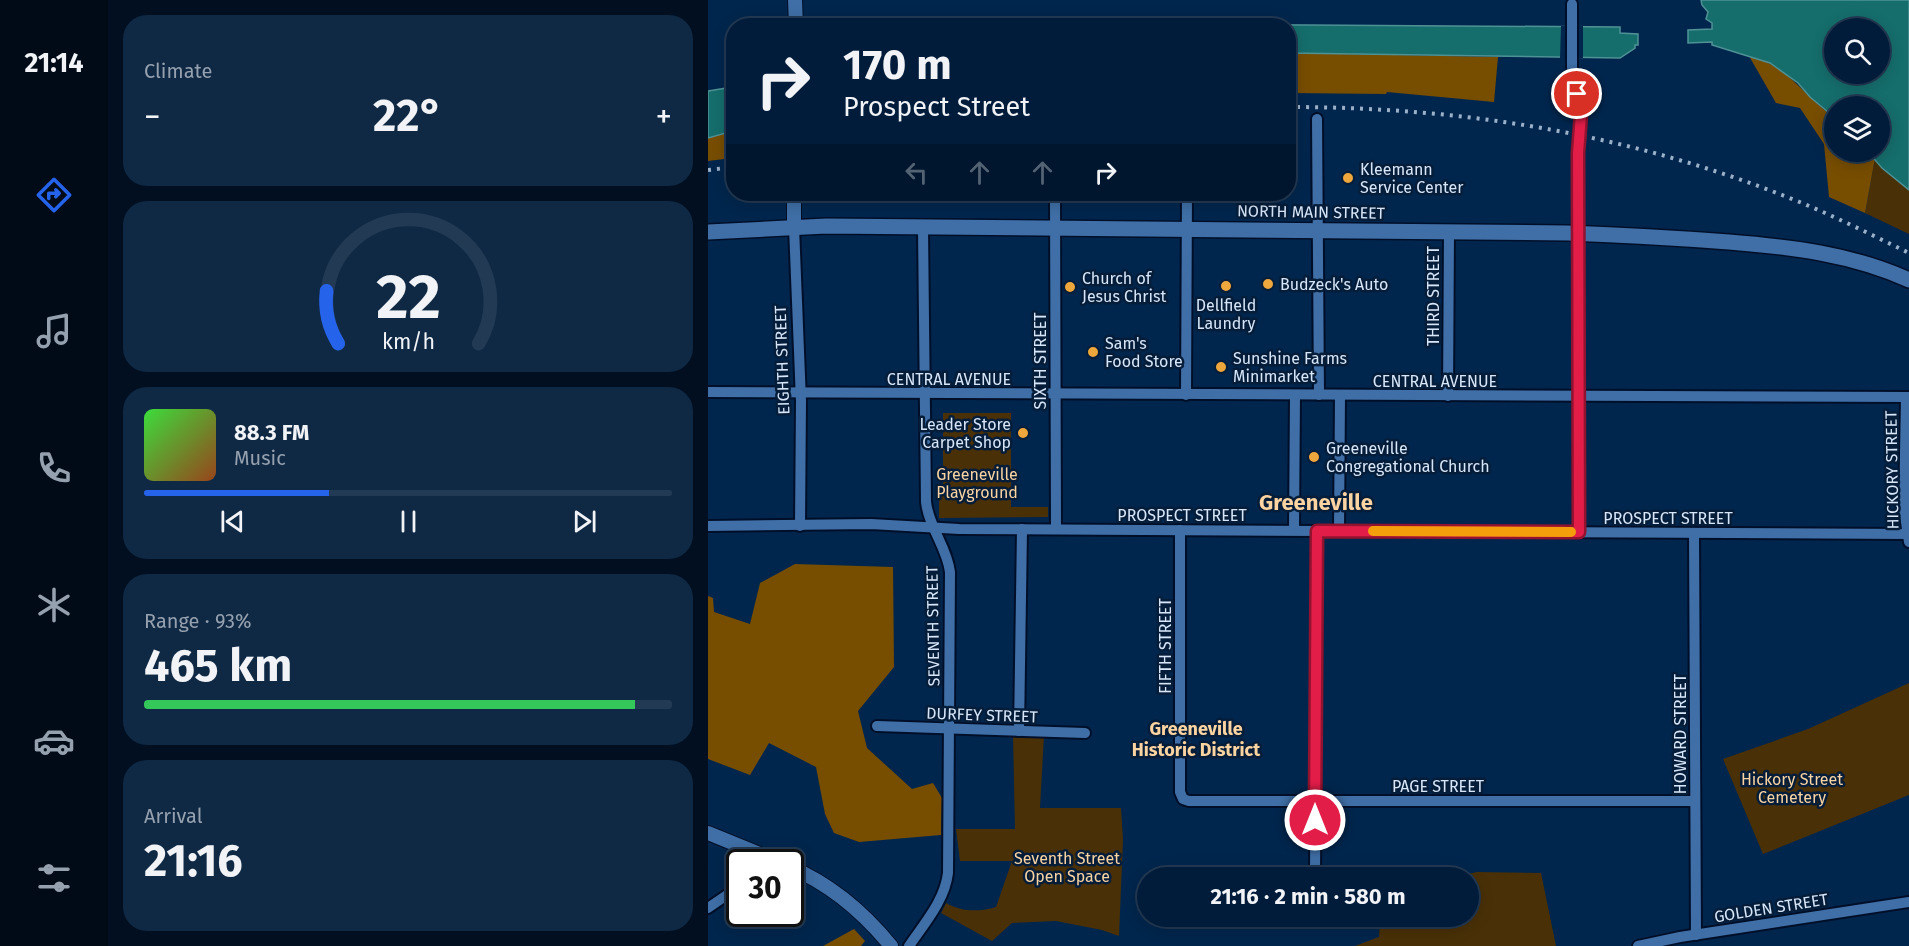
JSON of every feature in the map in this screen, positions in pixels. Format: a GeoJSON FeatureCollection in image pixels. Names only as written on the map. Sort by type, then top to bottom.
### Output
{"type":"FeatureCollection","features":[{"type":"Feature","properties":{"kind":"main road","name":"NORTH MAIN STREET"},"geometry":{"type":"LineString","coordinates":[[708,232],[794,227],[1318,230],[1688,238],[1817,251],[1862,262],[1909,279]]}},
{"type":"Feature","properties":{"kind":"street"},"geometry":{"type":"LineString","coordinates":[[795,0],[796,18]]}},
{"type":"Feature","properties":{"kind":"street"},"geometry":{"type":"LineString","coordinates":[[1572,4],[1572,58],[1581,114],[1578,153],[1579,532]]}},
{"type":"Feature","properties":{"kind":"street"},"geometry":{"type":"LineString","coordinates":[[1317,119],[1319,395]]}},
{"type":"Feature","properties":{"kind":"street","name":"EIGHTH STREET"},"geometry":{"type":"LineString","coordinates":[[794,201],[801,393],[800,526]]}},
{"type":"Feature","properties":{"kind":"street","name":"SIXTH STREET"},"geometry":{"type":"LineString","coordinates":[[1055,201],[1056,529]]}},
{"type":"Feature","properties":{"kind":"street"},"geometry":{"type":"LineString","coordinates":[[1186,395],[1187,201]]}},
{"type":"Feature","properties":{"kind":"street","name":"SEVENTH STREET"},"geometry":{"type":"LineString","coordinates":[[909,946],[937,904],[947,880],[950,572],[946,556],[932,527],[926,502],[923,228]]}},
{"type":"Feature","properties":{"kind":"street","name":"THIRD STREET"},"geometry":{"type":"LineString","coordinates":[[1448,396],[1449,232]]}},
{"type":"Feature","properties":{"kind":"street","name":"CENTRAL AVENUE"},"geometry":{"type":"LineString","coordinates":[[708,392],[1907,398]]}},
{"type":"Feature","properties":{"kind":"street"},"geometry":{"type":"LineString","coordinates":[[1294,530],[1295,395]]}},
{"type":"Feature","properties":{"kind":"street"},"geometry":{"type":"LineString","coordinates":[[1339,531],[1340,395]]}},
{"type":"Feature","properties":{"kind":"street","name":"HICKORY STREET"},"geometry":{"type":"LineString","coordinates":[[1907,398],[1904,509],[1908,537]]}},
{"type":"Feature","properties":{"kind":"street","name":"PROSPECT STREET"},"geometry":{"type":"LineString","coordinates":[[708,526],[871,524],[1022,529],[1694,533],[1908,537]]}},
{"type":"Feature","properties":{"kind":"street"},"geometry":{"type":"LineString","coordinates":[[1019,731],[1022,529]]}},
{"type":"Feature","properties":{"kind":"street","name":"FIFTH STREET"},"geometry":{"type":"LineString","coordinates":[[1180,530],[1179,792],[1181,797]]}},
{"type":"Feature","properties":{"kind":"street"},"geometry":{"type":"LineString","coordinates":[[1315,867],[1317,531]]}},
{"type":"Feature","properties":{"kind":"street","name":"HOWARD STREET"},"geometry":{"type":"LineString","coordinates":[[1694,533],[1696,935]]}},
{"type":"Feature","properties":{"kind":"street","name":"DURFEY STREET"},"geometry":{"type":"LineString","coordinates":[[877,726],[1085,733]]}},
{"type":"Feature","properties":{"kind":"street","name":"PAGE STREET"},"geometry":{"type":"LineString","coordinates":[[1181,797],[1189,801],[1695,801]]}},
{"type":"Feature","properties":{"kind":"street"},"geometry":{"type":"LineString","coordinates":[[708,833],[743,849]]}},
{"type":"Feature","properties":{"kind":"street"},"geometry":{"type":"LineString","coordinates":[[804,874],[843,898],[891,946]]}},
{"type":"Feature","properties":{"kind":"street"},"geometry":{"type":"LineString","coordinates":[[708,908],[726,896]]}},
{"type":"Feature","properties":{"kind":"street","name":"GOLDEN STREET"},"geometry":{"type":"LineString","coordinates":[[1638,946],[1909,902]]}},
{"type":"Feature","properties":{"kind":"green space"},"geometry":{"type":"Polygon","coordinates":[[[1874,162],[1878,162],[1884,170],[1909,190],[1909,234],[1865,213],[1874,162]]]}},
{"type":"Feature","properties":{"kind":"green space","name":"Greeneville Playground"},"geometry":{"type":"Polygon","coordinates":[[[943,413],[1011,413],[1011,507],[1048,507],[1048,517],[939,518],[939,488],[943,488],[943,413]]]}},
{"type":"Feature","properties":{"kind":"green space","name":"Hickory Street Cemetery"},"geometry":{"type":"Polygon","coordinates":[[[1909,683],[1909,795],[1763,854],[1723,759],[1808,729],[1909,683]]]}},
{"type":"Feature","properties":{"kind":"green space","name":"Seventh Street Open Space"},"geometry":{"type":"Polygon","coordinates":[[[1013,735],[1044,736],[1040,808],[1121,808],[1123,840],[1119,936],[1102,930],[1056,921],[1012,923],[992,941],[941,913],[946,903],[971,910],[996,907],[1012,861],[960,861],[956,829],[1015,829],[1013,735]]]}},
{"type":"Feature","properties":{"kind":"green space"},"geometry":{"type":"Polygon","coordinates":[[[1479,872],[1541,873],[1556,946],[1355,946],[1379,937],[1380,927],[1479,927],[1479,872]]]}},
{"type":"Feature","properties":{"kind":"shaded area"},"geometry":{"type":"Polygon","coordinates":[[[1701,0],[1909,0],[1909,190],[1877,162],[1890,162],[1890,96],[1824,96],[1824,109],[1798,83],[1770,63],[1712,45],[1712,42],[1688,43],[1688,30],[1712,29],[1712,23],[1706,19],[1708,12],[1701,0]]]}},
{"type":"Feature","properties":{"kind":"shaded area"},"geometry":{"type":"Polygon","coordinates":[[[1296,25],[1620,27],[1620,33],[1638,34],[1638,45],[1620,58],[1296,53],[1296,25]]]}},
{"type":"Feature","properties":{"kind":"shaded area"},"geometry":{"type":"Polygon","coordinates":[[[1296,53],[1498,57],[1494,102],[1387,92],[1386,94],[1296,93],[1296,53]]]}},
{"type":"Feature","properties":{"kind":"shaded area"},"geometry":{"type":"Polygon","coordinates":[[[1749,56],[1785,74],[1824,110],[1824,144],[1800,108],[1776,103],[1749,56]]]}},
{"type":"Feature","properties":{"kind":"shaded area"},"geometry":{"type":"Polygon","coordinates":[[[726,88],[726,133],[708,138],[708,91],[726,88]]]}},
{"type":"Feature","properties":{"kind":"shaded area"},"geometry":{"type":"Polygon","coordinates":[[[726,133],[726,159],[708,161],[708,138],[726,133]]]}},
{"type":"Feature","properties":{"kind":"shaded area"},"geometry":{"type":"Polygon","coordinates":[[[1826,162],[1874,162],[1865,213],[1829,197],[1826,162]]]}},
{"type":"Feature","properties":{"kind":"shaded area"},"geometry":{"type":"Polygon","coordinates":[[[795,564],[893,567],[894,667],[858,711],[867,748],[912,789],[933,783],[942,798],[941,835],[859,842],[834,833],[825,814],[816,767],[769,743],[750,775],[708,759],[708,596],[713,598],[714,612],[750,624],[760,583],[795,564]]]}},
{"type":"Feature","properties":{"kind":"shaded area"},"geometry":{"type":"Polygon","coordinates":[[[854,929],[865,941],[861,946],[823,946],[854,929]]]}},
{"type":"Feature","properties":{"kind":"pier"},"geometry":{"type":"Polygon","coordinates":[[[1561,26],[1583,26],[1583,58],[1560,58],[1561,26]]]}},
{"type":"Feature","properties":{"kind":"railway"},"geometry":{"type":"LineString","coordinates":[[1296,107],[1420,112],[1486,119],[1614,143],[1677,159],[1740,179],[1802,203],[1909,253]]}},
{"type":"Feature","properties":{"kind":"railway"},"geometry":{"type":"LineString","coordinates":[[708,170],[726,168]]}},
{"type":"Feature","properties":{"kind":"slow traffic"},"geometry":{"type":"LineString","coordinates":[[1373,531],[1571,532]]}},
{"type":"Feature","properties":{"kind":"place","name":"Kleemann Service Center"},"geometry":{"type":"Point","coordinates":[1348,178]}},
{"type":"Feature","properties":{"kind":"place","name":"Budzeck's Auto"},"geometry":{"type":"Point","coordinates":[1268,284]}},
{"type":"Feature","properties":{"kind":"place","name":"Dellfield Laundry"},"geometry":{"type":"Point","coordinates":[1226,286]}},
{"type":"Feature","properties":{"kind":"place","name":"Church of Jesus Christ"},"geometry":{"type":"Point","coordinates":[1070,287]}},
{"type":"Feature","properties":{"kind":"place","name":"Sam's Food Store"},"geometry":{"type":"Point","coordinates":[1093,352]}},
{"type":"Feature","properties":{"kind":"place","name":"Sunshine Farms Minimarket"},"geometry":{"type":"Point","coordinates":[1221,367]}},
{"type":"Feature","properties":{"kind":"place","name":"Leader Store Carpet Shop"},"geometry":{"type":"Point","coordinates":[1023,433]}},
{"type":"Feature","properties":{"kind":"place","name":"Greeneville Congregational Church"},"geometry":{"type":"Point","coordinates":[1314,457]}},
{"type":"Feature","properties":{"kind":"district","name":"Greeneville"},"geometry":{"type":"Point","coordinates":[1316,502]}},
{"type":"Feature","properties":{"kind":"district","name":"Greeneville Historic District"},"geometry":{"type":"Point","coordinates":[1196,739]}},
{"type":"Feature","properties":{"kind":"route"},"geometry":{"type":"LineString","coordinates":[[1315,820],[1317,531],[1579,532],[1578,153],[1581,114],[1577,94]]}}]}
